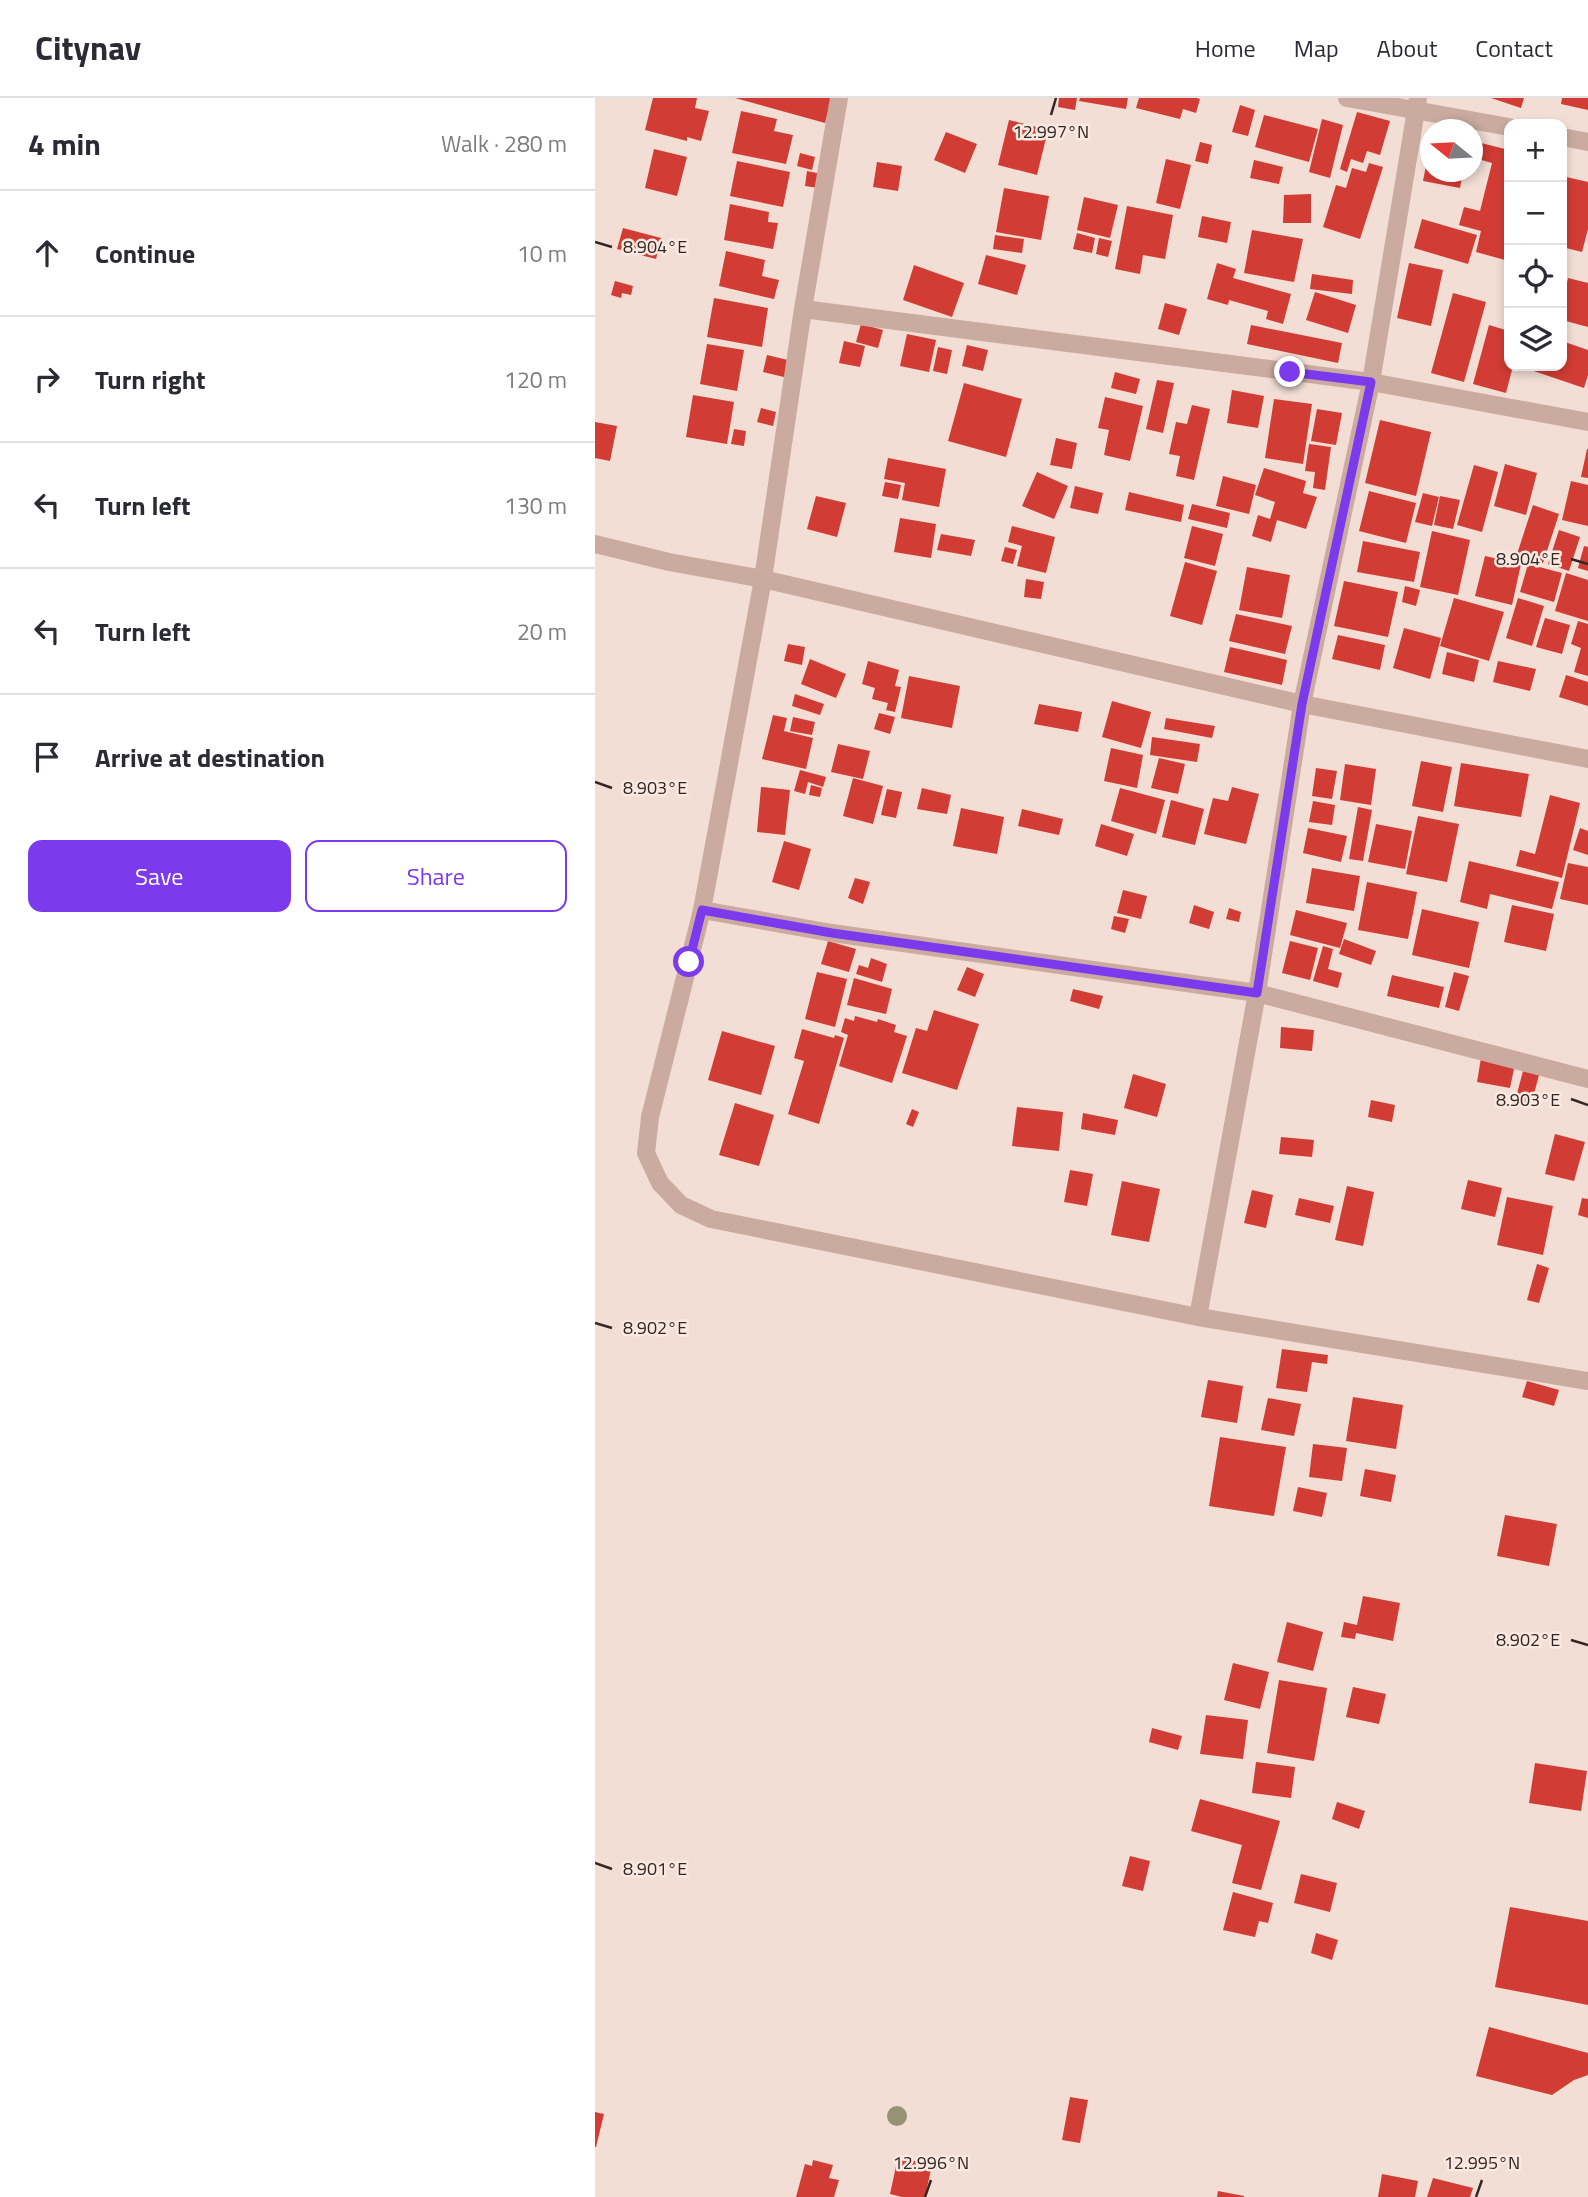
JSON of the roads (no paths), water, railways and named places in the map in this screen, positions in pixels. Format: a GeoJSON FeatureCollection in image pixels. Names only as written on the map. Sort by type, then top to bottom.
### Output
{"type":"FeatureCollection","features":[{"type":"Feature","properties":{"kind":"street"},"geometry":{"type":"LineString","coordinates":[[839,98],[803,309],[763,579],[702,910],[650,1117],[646,1153],[660,1183],[681,1205],[711,1219],[1198,1317],[1588,1381]]}},
{"type":"Feature","properties":{"kind":"street"},"geometry":{"type":"LineString","coordinates":[[1347,98],[1416,104],[1504,126]]}},
{"type":"Feature","properties":{"kind":"street"},"geometry":{"type":"LineString","coordinates":[[1198,1317],[1257,993],[1302,704],[1371,382],[1416,104]]}},
{"type":"Feature","properties":{"kind":"street"},"geometry":{"type":"LineString","coordinates":[[1567,138],[1588,142]]}},
{"type":"Feature","properties":{"kind":"street"},"geometry":{"type":"LineString","coordinates":[[803,309],[1371,382],[1588,422]]}},
{"type":"Feature","properties":{"kind":"street"},"geometry":{"type":"LineString","coordinates":[[595,544],[669,562],[763,579],[1302,704],[1588,760]]}},
{"type":"Feature","properties":{"kind":"street"},"geometry":{"type":"LineString","coordinates":[[702,910],[832,933],[1257,993],[1588,1079]]}}]}
